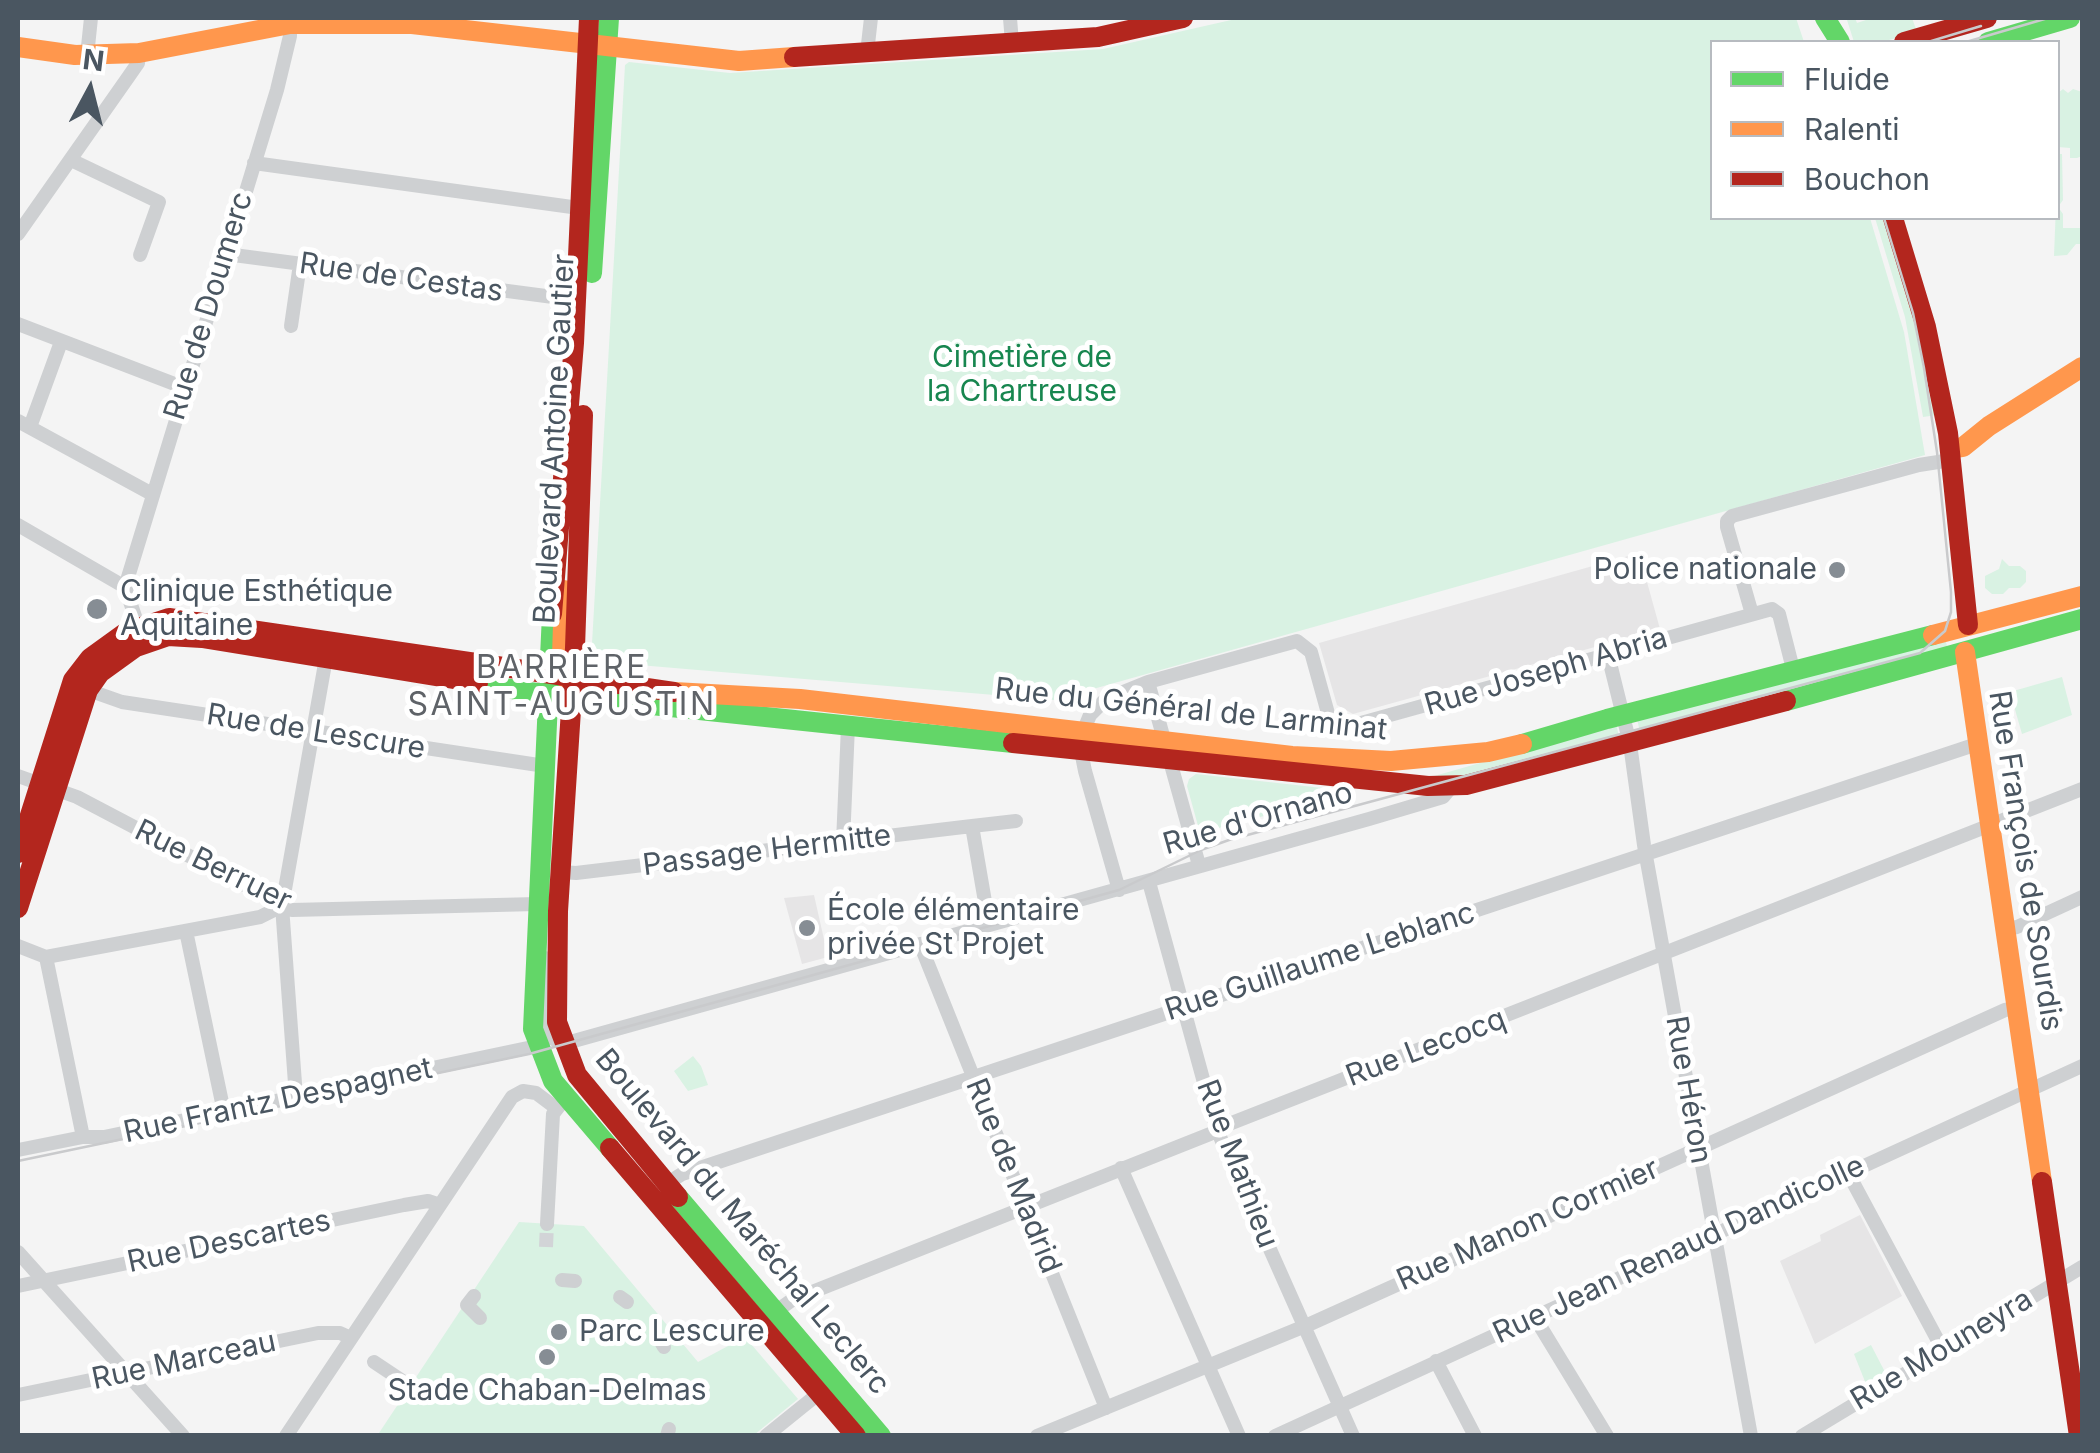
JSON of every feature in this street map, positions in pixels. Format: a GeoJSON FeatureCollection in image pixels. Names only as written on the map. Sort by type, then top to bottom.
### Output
{"type":"FeatureCollection","features":[{"type":"Feature","properties":{"kind":"main road"},"geometry":{"type":"LineString","coordinates":[[589,18],[598,45]]}},
{"type":"Feature","properties":{"kind":"main road"},"geometry":{"type":"LineString","coordinates":[[598,45],[600,18]]}},
{"type":"Feature","properties":{"kind":"main road"},"geometry":{"type":"LineString","coordinates":[[598,45],[609,18]]}},
{"type":"Feature","properties":{"kind":"main road"},"geometry":{"type":"LineString","coordinates":[[18,47],[87,56],[139,53],[290,21],[412,24],[739,61],[1128,32],[1182,18]]}},
{"type":"Feature","properties":{"kind":"main road"},"geometry":{"type":"LineString","coordinates":[[1823,18],[1839,40]]}},
{"type":"Feature","properties":{"kind":"main road"},"geometry":{"type":"LineString","coordinates":[[1910,40],[1964,21],[1987,18]]}},
{"type":"Feature","properties":{"kind":"main road"},"geometry":{"type":"LineString","coordinates":[[1994,40],[2060,19]]}},
{"type":"Feature","properties":{"kind":"main road","name":"Boulevard Antoine Gautier"},"geometry":{"type":"LineString","coordinates":[[563,1044],[556,1005],[563,863],[561,686],[579,208],[598,45]]}},
{"type":"Feature","properties":{"kind":"main road","name":"Boulevard Antoine Gautier"},"geometry":{"type":"LineString","coordinates":[[568,522],[598,45]]}},
{"type":"Feature","properties":{"kind":"main road"},"geometry":{"type":"LineString","coordinates":[[1894,220],[1926,327],[1950,447],[1968,625]]}},
{"type":"Feature","properties":{"kind":"main road"},"geometry":{"type":"LineString","coordinates":[[1950,447],[2082,367]]}},
{"type":"Feature","properties":{"kind":"main road","name":"Rue du Général de Larminat"},"geometry":{"type":"LineString","coordinates":[[1168,752],[1416,760],[1488,752],[2082,596]]}},
{"type":"Feature","properties":{"kind":"main road"},"geometry":{"type":"LineString","coordinates":[[18,908],[73,680],[90,658],[138,625],[182,618],[561,686]]}},
{"type":"Feature","properties":{"kind":"main road","name":"Rue d'Ornano"},"geometry":{"type":"LineString","coordinates":[[1453,786],[1630,744],[2082,619]]}},
{"type":"Feature","properties":{"kind":"main road"},"geometry":{"type":"LineString","coordinates":[[18,853],[21,830],[47,786],[88,690],[120,658],[168,636],[561,686]]}},
{"type":"Feature","properties":{"kind":"main road","name":"Rue François de Sourdis"},"geometry":{"type":"LineString","coordinates":[[1964,652],[2079,1436]]}},
{"type":"Feature","properties":{"kind":"main road","name":"Boulevard Antoine Gautier"},"geometry":{"type":"LineString","coordinates":[[537,1046],[532,1014],[545,766],[561,686]]}},
{"type":"Feature","properties":{"kind":"main road","name":"Rue du Général de Larminat"},"geometry":{"type":"LineString","coordinates":[[561,686],[848,726],[1082,741]]}},
{"type":"Feature","properties":{"kind":"main road","name":"Rue du Général de Larminat"},"geometry":{"type":"LineString","coordinates":[[561,686],[800,699],[1379,782],[1453,786]]}},
{"type":"Feature","properties":{"kind":"main road","name":"Boulevard du Maréchal Leclerc"},"geometry":{"type":"LineString","coordinates":[[563,1044],[577,1075],[666,1184],[856,1436]]}},
{"type":"Feature","properties":{"kind":"main road","name":"Boulevard du Maréchal Leclerc"},"geometry":{"type":"LineString","coordinates":[[537,1046],[562,1103],[878,1436]]}},
{"type":"Feature","properties":{"kind":"street"},"geometry":{"type":"LineString","coordinates":[[87,56],[92,18]]}},
{"type":"Feature","properties":{"kind":"street"},"geometry":{"type":"LineString","coordinates":[[867,53],[870,18]]}},
{"type":"Feature","properties":{"kind":"street"},"geometry":{"type":"LineString","coordinates":[[1010,18],[1012,43]]}},
{"type":"Feature","properties":{"kind":"street","name":"Rue de Doumerc"},"geometry":{"type":"LineString","coordinates":[[125,587],[277,90],[290,21]]}},
{"type":"Feature","properties":{"kind":"street"},"geometry":{"type":"LineString","coordinates":[[18,234],[138,64],[139,53]]}},
{"type":"Feature","properties":{"kind":"street"},"geometry":{"type":"LineString","coordinates":[[71,160],[159,202],[140,255]]}},
{"type":"Feature","properties":{"kind":"street"},"geometry":{"type":"LineString","coordinates":[[254,163],[579,208]]}},
{"type":"Feature","properties":{"kind":"street","name":"Rue de Cestas"},"geometry":{"type":"LineString","coordinates":[[226,254],[393,279],[576,300]]}},
{"type":"Feature","properties":{"kind":"street"},"geometry":{"type":"LineString","coordinates":[[290,326],[300,264]]}},
{"type":"Feature","properties":{"kind":"street"},"geometry":{"type":"LineString","coordinates":[[18,324],[186,388]]}},
{"type":"Feature","properties":{"kind":"street"},"geometry":{"type":"LineString","coordinates":[[61,342],[24,424],[152,494]]}},
{"type":"Feature","properties":{"kind":"street"},"geometry":{"type":"LineString","coordinates":[[1794,672],[1779,614],[1772,608],[1752,614],[1727,521],[1732,516],[1882,475],[1950,447]]}},
{"type":"Feature","properties":{"kind":"street"},"geometry":{"type":"LineString","coordinates":[[18,525],[125,587],[138,625]]}},
{"type":"Feature","properties":{"kind":"street","name":"Rue Joseph Abria"},"geometry":{"type":"LineString","coordinates":[[1148,682],[1291,642],[1303,643],[1311,652],[1330,717],[1337,723],[1348,724],[1752,614]]}},
{"type":"Feature","properties":{"kind":"street"},"geometry":{"type":"LineString","coordinates":[[1608,655],[1623,715]]}},
{"type":"Feature","properties":{"kind":"street"},"geometry":{"type":"LineString","coordinates":[[296,1097],[282,906],[326,658]]}},
{"type":"Feature","properties":{"kind":"street"},"geometry":{"type":"LineString","coordinates":[[1119,890],[1082,741],[1090,715],[1106,699],[1148,682],[1200,865]]}},
{"type":"Feature","properties":{"kind":"street","name":"Rue de Lescure"},"geometry":{"type":"LineString","coordinates":[[88,690],[122,702],[545,766]]}},
{"type":"Feature","properties":{"kind":"street","name":"Rue Héron"},"geometry":{"type":"LineString","coordinates":[[1623,715],[1751,1436]]}},
{"type":"Feature","properties":{"kind":"street"},"geometry":{"type":"LineString","coordinates":[[843,842],[848,726]]}},
{"type":"Feature","properties":{"kind":"street","name":"Rue Guillaume Leblanc"},"geometry":{"type":"LineString","coordinates":[[666,1184],[682,1174],[1977,744]]}},
{"type":"Feature","properties":{"kind":"street","name":"Rue Berruer"},"geometry":{"type":"LineString","coordinates":[[18,776],[47,786],[292,910],[538,904]]}},
{"type":"Feature","properties":{"kind":"street","name":"Rue d'Ornano"},"geometry":{"type":"LineString","coordinates":[[563,1044],[1443,797],[1453,786]]}},
{"type":"Feature","properties":{"kind":"street","name":"Rue Lecocq"},"geometry":{"type":"LineString","coordinates":[[767,1318],[795,1298],[2082,789]]}},
{"type":"Feature","properties":{"kind":"street","name":"Passage Hermitte"},"geometry":{"type":"LineString","coordinates":[[563,863],[843,842],[1016,822]]}},
{"type":"Feature","properties":{"kind":"street"},"geometry":{"type":"LineString","coordinates":[[972,826],[989,926]]}},
{"type":"Feature","properties":{"kind":"street","name":"Rue Mathieu"},"geometry":{"type":"LineString","coordinates":[[1149,882],[1216,1130],[1353,1436]]}},
{"type":"Feature","properties":{"kind":"street"},"geometry":{"type":"LineString","coordinates":[[2005,929],[2082,897]]}},
{"type":"Feature","properties":{"kind":"street","name":"Boulevard Antoine Gautier"},"geometry":{"type":"LineString","coordinates":[[538,904],[545,956],[546,1026],[552,1038],[563,1044]]}},
{"type":"Feature","properties":{"kind":"street"},"geometry":{"type":"LineString","coordinates":[[18,946],[46,957],[260,917],[282,906]]}},
{"type":"Feature","properties":{"kind":"street"},"geometry":{"type":"LineString","coordinates":[[186,931],[224,1112]]}},
{"type":"Feature","properties":{"kind":"street","name":"Rue de Madrid"},"geometry":{"type":"LineString","coordinates":[[920,944],[1106,1408]]}},
{"type":"Feature","properties":{"kind":"street"},"geometry":{"type":"LineString","coordinates":[[46,957],[83,1136]]}},
{"type":"Feature","properties":{"kind":"street","name":"Rue Manon Cormier"},"geometry":{"type":"LineString","coordinates":[[1036,1436],[1304,1326],[2016,1008]]}},
{"type":"Feature","properties":{"kind":"street","name":"Rue Frantz Despagnet"},"geometry":{"type":"LineString","coordinates":[[18,1150],[83,1136],[104,1137],[537,1046]]}},
{"type":"Feature","properties":{"kind":"street","name":"Rue Jean Renaud Dandicolle"},"geometry":{"type":"LineString","coordinates":[[1275,1436],[2082,1066]]}},
{"type":"Feature","properties":{"kind":"street"},"geometry":{"type":"LineString","coordinates":[[286,1436],[512,1097],[526,1091],[562,1103],[547,1216]]}},
{"type":"Feature","properties":{"kind":"street"},"geometry":{"type":"LineString","coordinates":[[1121,1168],[1239,1436]]}},
{"type":"Feature","properties":{"kind":"street"},"geometry":{"type":"LineString","coordinates":[[1848,1173],[1943,1350]]}},
{"type":"Feature","properties":{"kind":"street","name":"Rue Descartes"},"geometry":{"type":"LineString","coordinates":[[18,1286],[404,1205],[428,1201],[440,1204]]}},
{"type":"Feature","properties":{"kind":"street"},"geometry":{"type":"LineString","coordinates":[[18,1252],[182,1436]]}},
{"type":"Feature","properties":{"kind":"street","name":"Rue Mouneyra"},"geometry":{"type":"LineString","coordinates":[[1802,1436],[2082,1268]]}},
{"type":"Feature","properties":{"kind":"street"},"geometry":{"type":"LineString","coordinates":[[474,1296],[467,1305],[482,1314]]}},
{"type":"Feature","properties":{"kind":"street"},"geometry":{"type":"LineString","coordinates":[[1534,1316],[1606,1436]]}},
{"type":"Feature","properties":{"kind":"street","name":"Rue Marceau"},"geometry":{"type":"LineString","coordinates":[[18,1395],[318,1333],[340,1333],[351,1338]]}},
{"type":"Feature","properties":{"kind":"street"},"geometry":{"type":"LineString","coordinates":[[374,1362],[405,1383]]}},
{"type":"Feature","properties":{"kind":"street"},"geometry":{"type":"LineString","coordinates":[[1436,1362],[1474,1436]]}},
{"type":"Feature","properties":{"kind":"street"},"geometry":{"type":"LineString","coordinates":[[766,1436],[819,1391],[834,1394],[878,1436]]}},
{"type":"Feature","properties":{"kind":"shaded area"},"geometry":{"type":"Polygon","coordinates":[[[1639,553],[1660,629],[1353,714],[1337,705],[1319,643],[1639,553]]]}},
{"type":"Feature","properties":{"kind":"shaded area","name":"École élémentaire privée St Projet"},"geometry":{"type":"Polygon","coordinates":[[[814,895],[828,957],[802,964],[784,898],[814,895]]]}},
{"type":"Feature","properties":{"kind":"shaded area"},"geometry":{"type":"Polygon","coordinates":[[[1860,1215],[1902,1296],[1815,1344],[1780,1261],[1821,1241],[1820,1235],[1860,1215]]]}},
{"type":"Feature","properties":{"kind":"green space","name":"Cimetière de la Chartreuse"},"geometry":{"type":"Polygon","coordinates":[[[1240,18],[1796,18],[1803,40],[1710,40],[1710,220],[1871,220],[1904,332],[1925,455],[1054,700],[591,661],[625,65],[629,62],[730,73],[1103,49],[1240,18]]]}},
{"type":"Feature","properties":{"kind":"green space"},"geometry":{"type":"Polygon","coordinates":[[[1855,18],[1857,23],[1872,18],[1912,18],[1917,32],[1889,40],[1853,40],[1847,20],[1855,18]]]}},
{"type":"Feature","properties":{"kind":"green space"},"geometry":{"type":"Polygon","coordinates":[[[2060,91],[2082,92],[2082,156],[2077,158],[2070,158],[2070,148],[2060,147],[2060,91]]]}},
{"type":"Feature","properties":{"kind":"green space"},"geometry":{"type":"Polygon","coordinates":[[[2060,154],[2062,154],[2060,204],[2060,154]]]}},
{"type":"Feature","properties":{"kind":"green space"},"geometry":{"type":"Polygon","coordinates":[[[2060,210],[2063,228],[2082,228],[2082,244],[2076,244],[2067,255],[2054,256],[2055,220],[2060,220],[2060,210]]]}},
{"type":"Feature","properties":{"kind":"green space"},"geometry":{"type":"Polygon","coordinates":[[[1876,220],[1888,220],[1915,312],[1937,415],[1923,417],[1905,317],[1876,220]]]}},
{"type":"Feature","properties":{"kind":"green space"},"geometry":{"type":"Polygon","coordinates":[[[2002,559],[2009,566],[2020,566],[2026,571],[2026,582],[2003,594],[1992,594],[1985,588],[1985,576],[1999,569],[2002,559]]]}},
{"type":"Feature","properties":{"kind":"green space"},"geometry":{"type":"Polygon","coordinates":[[[1945,638],[1948,650],[1641,736],[1637,719],[1945,638]]]}},
{"type":"Feature","properties":{"kind":"green space"},"geometry":{"type":"Polygon","coordinates":[[[2062,677],[2072,715],[2022,734],[2010,692],[2062,677]]]}},
{"type":"Feature","properties":{"kind":"green space"},"geometry":{"type":"Polygon","coordinates":[[[1616,724],[1620,740],[1468,781],[1424,779],[1616,724]]]}},
{"type":"Feature","properties":{"kind":"green space"},"geometry":{"type":"Polygon","coordinates":[[[1196,774],[1350,793],[1200,833],[1187,786],[1196,774]]]}},
{"type":"Feature","properties":{"kind":"green space"},"geometry":{"type":"Polygon","coordinates":[[[693,1056],[708,1085],[688,1091],[674,1071],[693,1056]]]}},
{"type":"Feature","properties":{"kind":"green space","name":"Parc Lescure"},"geometry":{"type":"Polygon","coordinates":[[[519,1222],[584,1226],[698,1362],[745,1337],[798,1399],[754,1435],[377,1436],[519,1222]]]}},
{"type":"Feature","properties":{"kind":"green space"},"geometry":{"type":"Polygon","coordinates":[[[1871,1345],[1885,1372],[1866,1384],[1854,1354],[1871,1345]]]}},
{"type":"Feature","properties":{"kind":"tunnel"},"geometry":{"type":"LineString","coordinates":[[546,1247],[547,1224]]}},
{"type":"Feature","properties":{"kind":"tram line"},"geometry":{"type":"LineString","coordinates":[[1973,40],[2048,18]]}},
{"type":"Feature","properties":{"kind":"tram line"},"geometry":{"type":"LineString","coordinates":[[1935,40],[1981,26]]}},
{"type":"Feature","properties":{"kind":"tram line"},"geometry":{"type":"LineString","coordinates":[[18,1161],[529,1054],[1119,890],[1229,840],[1920,653],[1945,631],[1951,612],[1951,592],[1924,368],[1913,313],[1885,220]]}},
{"type":"Feature","properties":{"kind":"traffic: fast"},"geometry":{"type":"LineString","coordinates":[[592,273],[609,18]]}},
{"type":"Feature","properties":{"kind":"traffic: fast"},"geometry":{"type":"LineString","coordinates":[[1825,18],[1839,40]]}},
{"type":"Feature","properties":{"kind":"traffic: fast"},"geometry":{"type":"LineString","coordinates":[[1995,40],[2070,18]]}},
{"type":"Feature","properties":{"kind":"traffic: fast"},"geometry":{"type":"LineString","coordinates":[[552,614],[533,1029],[553,1081],[610,1148]]}},
{"type":"Feature","properties":{"kind":"traffic: fast"},"geometry":{"type":"LineString","coordinates":[[1786,701],[2082,619]]}},
{"type":"Feature","properties":{"kind":"traffic: fast"},"geometry":{"type":"LineString","coordinates":[[1522,744],[1933,635]]}},
{"type":"Feature","properties":{"kind":"traffic: fast"},"geometry":{"type":"LineString","coordinates":[[478,683],[528,692],[1013,743]]}},
{"type":"Feature","properties":{"kind":"traffic: fast"},"geometry":{"type":"LineString","coordinates":[[678,1197],[881,1436]]}},
{"type":"Feature","properties":{"kind":"traffic: slow"},"geometry":{"type":"LineString","coordinates":[[18,47],[75,55],[139,53],[290,24],[412,24],[739,61],[794,57]]}},
{"type":"Feature","properties":{"kind":"traffic: slow"},"geometry":{"type":"LineString","coordinates":[[1951,449],[1963,447],[2082,367]]}},
{"type":"Feature","properties":{"kind":"traffic: slow"},"geometry":{"type":"LineString","coordinates":[[564,590],[562,657],[569,685]]}},
{"type":"Feature","properties":{"kind":"traffic: slow"},"geometry":{"type":"LineString","coordinates":[[1933,635],[2082,596]]}},
{"type":"Feature","properties":{"kind":"traffic: slow"},"geometry":{"type":"LineString","coordinates":[[1965,652],[2042,1182]]}},
{"type":"Feature","properties":{"kind":"traffic: slow"},"geometry":{"type":"LineString","coordinates":[[674,692],[800,699],[1292,756],[1391,761],[1488,752],[1522,744]]}},
{"type":"Feature","properties":{"kind":"traffic: jam"},"geometry":{"type":"LineString","coordinates":[[552,614],[574,343],[589,18]]}},
{"type":"Feature","properties":{"kind":"traffic: jam"},"geometry":{"type":"LineString","coordinates":[[794,57],[1098,37],[1183,18]]}},
{"type":"Feature","properties":{"kind":"traffic: jam"},"geometry":{"type":"LineString","coordinates":[[1911,40],[1987,18]]}},
{"type":"Feature","properties":{"kind":"traffic: jam"},"geometry":{"type":"LineString","coordinates":[[1894,220],[1926,327],[1948,433],[1968,625]]}},
{"type":"Feature","properties":{"kind":"traffic: jam"},"geometry":{"type":"LineString","coordinates":[[583,415],[575,648],[558,911],[557,1022],[577,1075],[678,1197]]}},
{"type":"Feature","properties":{"kind":"traffic: jam"},"geometry":{"type":"LineString","coordinates":[[18,853],[73,680],[90,658],[126,632],[169,618],[674,692]]}},
{"type":"Feature","properties":{"kind":"traffic: jam"},"geometry":{"type":"LineString","coordinates":[[18,908],[88,690],[100,673],[136,647],[168,636],[202,638],[478,683]]}},
{"type":"Feature","properties":{"kind":"traffic: jam"},"geometry":{"type":"LineString","coordinates":[[1013,743],[1428,786],[1466,785],[1786,701]]}},
{"type":"Feature","properties":{"kind":"traffic: jam"},"geometry":{"type":"LineString","coordinates":[[610,1148],[856,1436]]}},
{"type":"Feature","properties":{"kind":"traffic: jam"},"geometry":{"type":"LineString","coordinates":[[2042,1182],[2079,1436]]}},
{"type":"Feature","properties":{"kind":"place","name":"Police nationale"},"geometry":{"type":"Point","coordinates":[1837,570]}},
{"type":"Feature","properties":{"kind":"place","name":"Clinique Esthétique Aquitaine"},"geometry":{"type":"Point","coordinates":[97,609]}},
{"type":"Feature","properties":{"kind":"place","name":"École élémentaire privée St Projet"},"geometry":{"type":"Point","coordinates":[807,928]}},
{"type":"Feature","properties":{"kind":"place","name":"Parc Lescure"},"geometry":{"type":"Point","coordinates":[559,1332]}},
{"type":"Feature","properties":{"kind":"place","name":"Stade Chaban-Delmas"},"geometry":{"type":"Point","coordinates":[547,1357]}},
{"type":"Feature","properties":{"kind":"district","name":"BARRIÈRE SAINT-AUGUSTIN"},"geometry":{"type":"Point","coordinates":[562,686]}}]}
